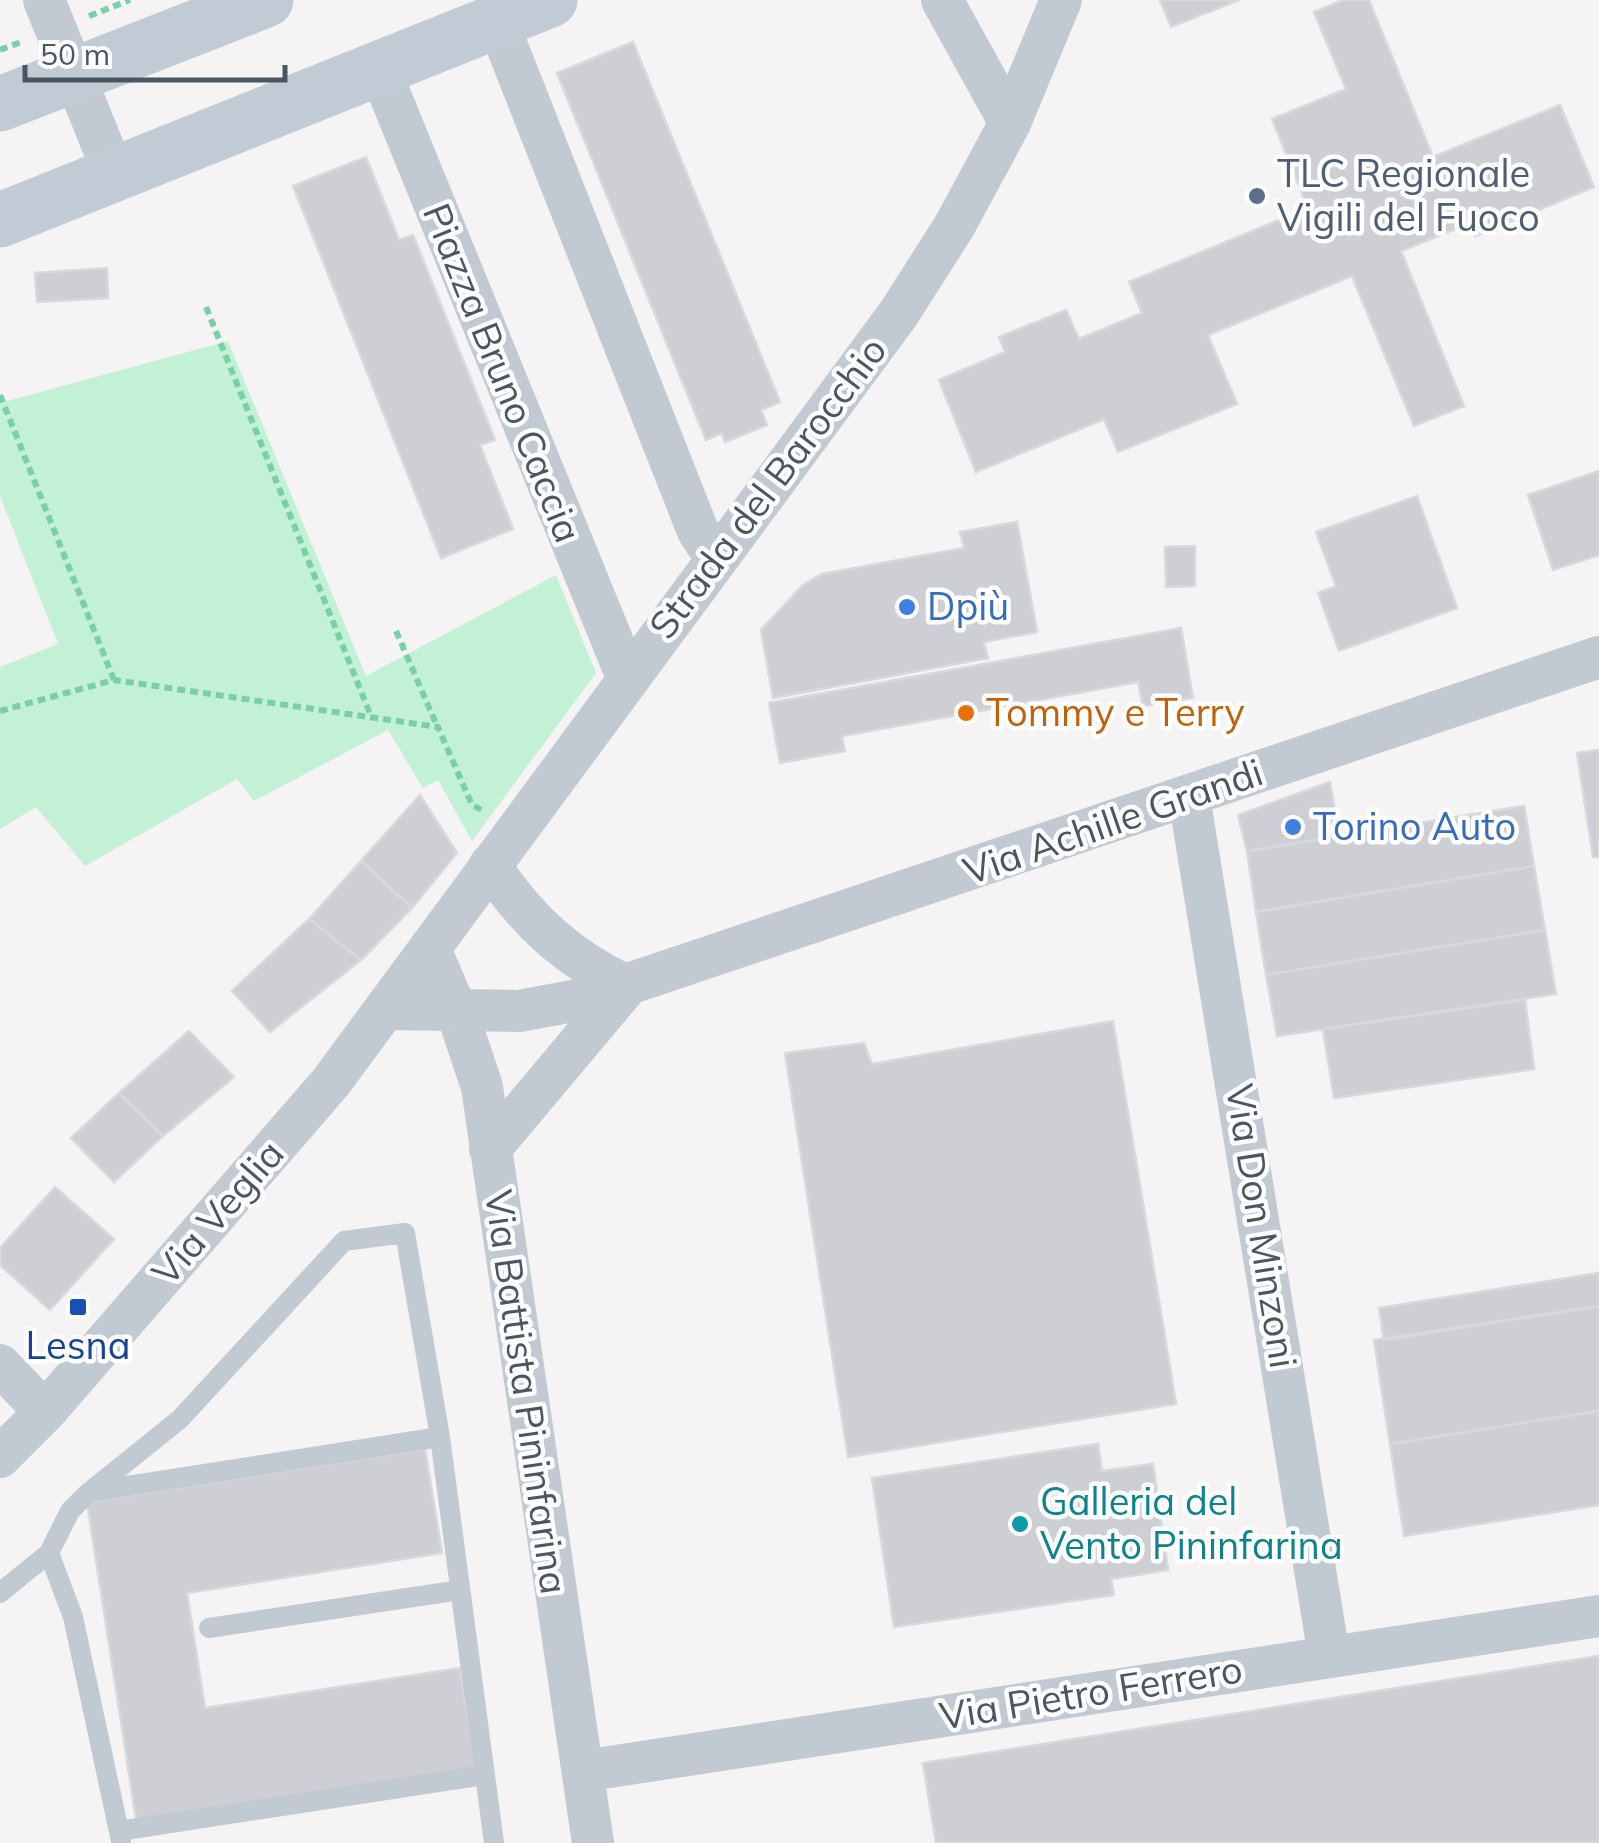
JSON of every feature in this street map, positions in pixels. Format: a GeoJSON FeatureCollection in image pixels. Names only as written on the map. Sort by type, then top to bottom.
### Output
{"type":"FeatureCollection","features":[{"type":"Feature","properties":{"kind":"main road"},"geometry":{"type":"LineString","coordinates":[[0,104],[266,0]]}},
{"type":"Feature","properties":{"kind":"main road"},"geometry":{"type":"LineString","coordinates":[[0,220],[550,0]]}},
{"type":"Feature","properties":{"kind":"street"},"geometry":{"type":"LineString","coordinates":[[44,0],[114,174]]}},
{"type":"Feature","properties":{"kind":"street"},"geometry":{"type":"LineString","coordinates":[[942,0],[1010,123]]}},
{"type":"Feature","properties":{"kind":"street","name":"Strada del Barocchio"},"geometry":{"type":"LineString","coordinates":[[430,949],[899,313],[955,225],[1010,123],[1061,0]]}},
{"type":"Feature","properties":{"kind":"street"},"geometry":{"type":"LineString","coordinates":[[497,21],[698,530],[716,558]]}},
{"type":"Feature","properties":{"kind":"street","name":"Piazza Bruno Caccia"},"geometry":{"type":"LineString","coordinates":[[379,68],[628,677]]}},
{"type":"Feature","properties":{"kind":"street","name":"Via Achille Grandi"},"geometry":{"type":"LineString","coordinates":[[386,1009],[457,1012],[540,1008],[627,986],[1599,657]]}},
{"type":"Feature","properties":{"kind":"street","name":"Via Don Minzoni"},"geometry":{"type":"LineString","coordinates":[[1190,797],[1329,1656]]}},
{"type":"Feature","properties":{"kind":"street"},"geometry":{"type":"LineString","coordinates":[[490,1149],[627,986],[589,968],[556,944],[520,908],[502,849]]}},
{"type":"Feature","properties":{"kind":"street","name":"Via Veglia"},"geometry":{"type":"LineString","coordinates":[[0,1457],[46,1412],[332,1082],[430,949]]}},
{"type":"Feature","properties":{"kind":"street","name":"Via Battista Pininfarina"},"geometry":{"type":"LineString","coordinates":[[430,949],[457,1012],[482,1088],[593,1843]]}},
{"type":"Feature","properties":{"kind":"street"},"geometry":{"type":"LineString","coordinates":[[0,1365],[46,1412]]}},
{"type":"Feature","properties":{"kind":"street","name":"Via Pietro Ferrero"},"geometry":{"type":"LineString","coordinates":[[582,1771],[1599,1616]]}},
{"type":"Feature","properties":{"kind":"lane"},"geometry":{"type":"LineString","coordinates":[[0,1592],[49,1552],[70,1512],[89,1492],[180,1419],[344,1241],[405,1233],[440,1437],[494,1843]]}},
{"type":"Feature","properties":{"kind":"lane"},"geometry":{"type":"LineString","coordinates":[[89,1492],[440,1437]]}},
{"type":"Feature","properties":{"kind":"lane"},"geometry":{"type":"LineString","coordinates":[[49,1552],[73,1617],[120,1837],[484,1776]]}},
{"type":"Feature","properties":{"kind":"lane"},"geometry":{"type":"LineString","coordinates":[[208,1628],[460,1590]]}},
{"type":"Feature","properties":{"kind":"path"},"geometry":{"type":"LineString","coordinates":[[206,308],[371,718]]}},
{"type":"Feature","properties":{"kind":"path"},"geometry":{"type":"LineString","coordinates":[[0,395],[114,680]]}},
{"type":"Feature","properties":{"kind":"path"},"geometry":{"type":"LineString","coordinates":[[396,631],[472,805],[502,849]]}},
{"type":"Feature","properties":{"kind":"path"},"geometry":{"type":"LineString","coordinates":[[0,711],[114,680],[438,727]]}},
{"type":"Feature","properties":{"kind":"green space"},"geometry":{"type":"Polygon","coordinates":[[[228,341],[366,676],[556,575],[596,673],[472,841],[438,780],[423,788],[388,730],[254,801],[237,779],[85,866],[36,807],[0,829],[0,667],[58,644],[0,496],[0,403],[228,341]]]}},
{"type":"Feature","properties":{"kind":"building"},"geometry":{"type":"Polygon","coordinates":[[[1160,0],[1239,0],[1171,27],[1160,0]]]}},
{"type":"Feature","properties":{"kind":"building"},"geometry":{"type":"Polygon","coordinates":[[[1343,0],[1369,0],[1433,157],[1560,105],[1594,187],[1475,236],[1470,223],[1401,251],[1464,406],[1414,426],[1352,276],[1208,335],[1237,404],[1118,452],[1104,419],[976,472],[939,380],[1005,352],[999,337],[1066,310],[1079,339],[1142,313],[1129,282],[1308,208],[1272,119],[1346,89],[1314,12],[1343,0]]]}},
{"type":"Feature","properties":{"kind":"building"},"geometry":{"type":"Polygon","coordinates":[[[633,42],[780,402],[761,410],[767,425],[725,442],[722,433],[706,440],[557,73],[633,42]]]}},
{"type":"Feature","properties":{"kind":"building"},"geometry":{"type":"Polygon","coordinates":[[[366,157],[399,240],[413,235],[495,440],[480,445],[513,529],[441,558],[293,186],[366,157]]]}},
{"type":"Feature","properties":{"kind":"building"},"geometry":{"type":"Polygon","coordinates":[[[107,268],[108,298],[37,302],[35,273],[107,268]]]}},
{"type":"Feature","properties":{"kind":"building"},"geometry":{"type":"Polygon","coordinates":[[[1599,471],[1599,555],[1553,570],[1528,495],[1599,471]]]}},
{"type":"Feature","properties":{"kind":"building"},"geometry":{"type":"Polygon","coordinates":[[[1417,496],[1457,608],[1339,651],[1318,593],[1336,586],[1316,532],[1417,496]]]}},
{"type":"Feature","properties":{"kind":"building","name":"Dpiù"},"geometry":{"type":"Polygon","coordinates":[[[1017,522],[1037,632],[984,642],[988,658],[773,698],[761,630],[803,585],[822,574],[964,548],[960,532],[1017,522]]]}},
{"type":"Feature","properties":{"kind":"building"},"geometry":{"type":"Polygon","coordinates":[[[1195,546],[1195,586],[1166,587],[1165,547],[1195,546]]]}},
{"type":"Feature","properties":{"kind":"building"},"geometry":{"type":"Polygon","coordinates":[[[1181,628],[1193,698],[1143,706],[1138,682],[842,736],[845,751],[780,763],[769,703],[1181,628]]]}},
{"type":"Feature","properties":{"kind":"building"},"geometry":{"type":"Polygon","coordinates":[[[1599,750],[1599,857],[1593,857],[1577,753],[1599,750]]]}},
{"type":"Feature","properties":{"kind":"building"},"geometry":{"type":"Polygon","coordinates":[[[1330,782],[1339,836],[1247,851],[1238,815],[1330,782]]]}},
{"type":"Feature","properties":{"kind":"building"},"geometry":{"type":"Polygon","coordinates":[[[420,795],[457,853],[412,908],[361,861],[420,795]]]}},
{"type":"Feature","properties":{"kind":"building"},"geometry":{"type":"Polygon","coordinates":[[[1524,806],[1534,866],[1256,912],[1247,851],[1524,806]]]}},
{"type":"Feature","properties":{"kind":"building"},"geometry":{"type":"Polygon","coordinates":[[[361,861],[412,908],[361,960],[309,919],[361,861]]]}},
{"type":"Feature","properties":{"kind":"building"},"geometry":{"type":"Polygon","coordinates":[[[1534,866],[1545,930],[1266,975],[1256,912],[1534,866]]]}},
{"type":"Feature","properties":{"kind":"building"},"geometry":{"type":"Polygon","coordinates":[[[309,919],[361,960],[270,1032],[232,991],[309,919]]]}},
{"type":"Feature","properties":{"kind":"building"},"geometry":{"type":"Polygon","coordinates":[[[1545,930],[1556,994],[1277,1036],[1266,975],[1545,930]]]}},
{"type":"Feature","properties":{"kind":"building"},"geometry":{"type":"Polygon","coordinates":[[[1525,1000],[1534,1069],[1334,1098],[1323,1029],[1525,1000]]]}},
{"type":"Feature","properties":{"kind":"building"},"geometry":{"type":"Polygon","coordinates":[[[1113,1021],[1176,1404],[848,1457],[785,1053],[864,1043],[872,1064],[1113,1021]]]}},
{"type":"Feature","properties":{"kind":"building"},"geometry":{"type":"Polygon","coordinates":[[[189,1031],[234,1077],[163,1136],[119,1093],[189,1031]]]}},
{"type":"Feature","properties":{"kind":"building"},"geometry":{"type":"Polygon","coordinates":[[[119,1093],[163,1136],[114,1182],[71,1138],[119,1093]]]}},
{"type":"Feature","properties":{"kind":"building"},"geometry":{"type":"Polygon","coordinates":[[[55,1187],[114,1239],[50,1310],[0,1265],[0,1248],[55,1187]]]}},
{"type":"Feature","properties":{"kind":"building"},"geometry":{"type":"Polygon","coordinates":[[[1599,1273],[1599,1306],[1384,1340],[1379,1308],[1599,1273]]]}},
{"type":"Feature","properties":{"kind":"building"},"geometry":{"type":"Polygon","coordinates":[[[1599,1306],[1599,1411],[1390,1444],[1374,1340],[1599,1306]]]}},
{"type":"Feature","properties":{"kind":"building"},"geometry":{"type":"Polygon","coordinates":[[[1599,1411],[1599,1505],[1404,1536],[1390,1444],[1599,1411]]]}},
{"type":"Feature","properties":{"kind":"building","name":"Galleria del Vento Pininfarina"},"geometry":{"type":"Polygon","coordinates":[[[1098,1444],[1102,1471],[1153,1464],[1168,1570],[1111,1579],[1114,1595],[894,1627],[872,1478],[1098,1444]]]}},
{"type":"Feature","properties":{"kind":"building"},"geometry":{"type":"Polygon","coordinates":[[[425,1449],[442,1553],[187,1593],[205,1708],[460,1668],[476,1772],[137,1825],[87,1502],[425,1449]]]}},
{"type":"Feature","properties":{"kind":"building"},"geometry":{"type":"Polygon","coordinates":[[[1599,1656],[1599,1843],[936,1843],[923,1763],[1599,1656]]]}},
{"type":"Feature","properties":{"kind":"place","name":"TLC Regionale Vigili del Fuoco"},"geometry":{"type":"Point","coordinates":[1257,196]}},
{"type":"Feature","properties":{"kind":"place","name":"Dpiù"},"geometry":{"type":"Point","coordinates":[907,607]}},
{"type":"Feature","properties":{"kind":"place","name":"Tommy e Terry"},"geometry":{"type":"Point","coordinates":[966,713]}},
{"type":"Feature","properties":{"kind":"place","name":"Torino Auto"},"geometry":{"type":"Point","coordinates":[1293,827]}},
{"type":"Feature","properties":{"kind":"place","name":"Lesna"},"geometry":{"type":"Point","coordinates":[78,1307]}},
{"type":"Feature","properties":{"kind":"place","name":"Galleria del Vento Pininfarina"},"geometry":{"type":"Point","coordinates":[1020,1524]}}]}
